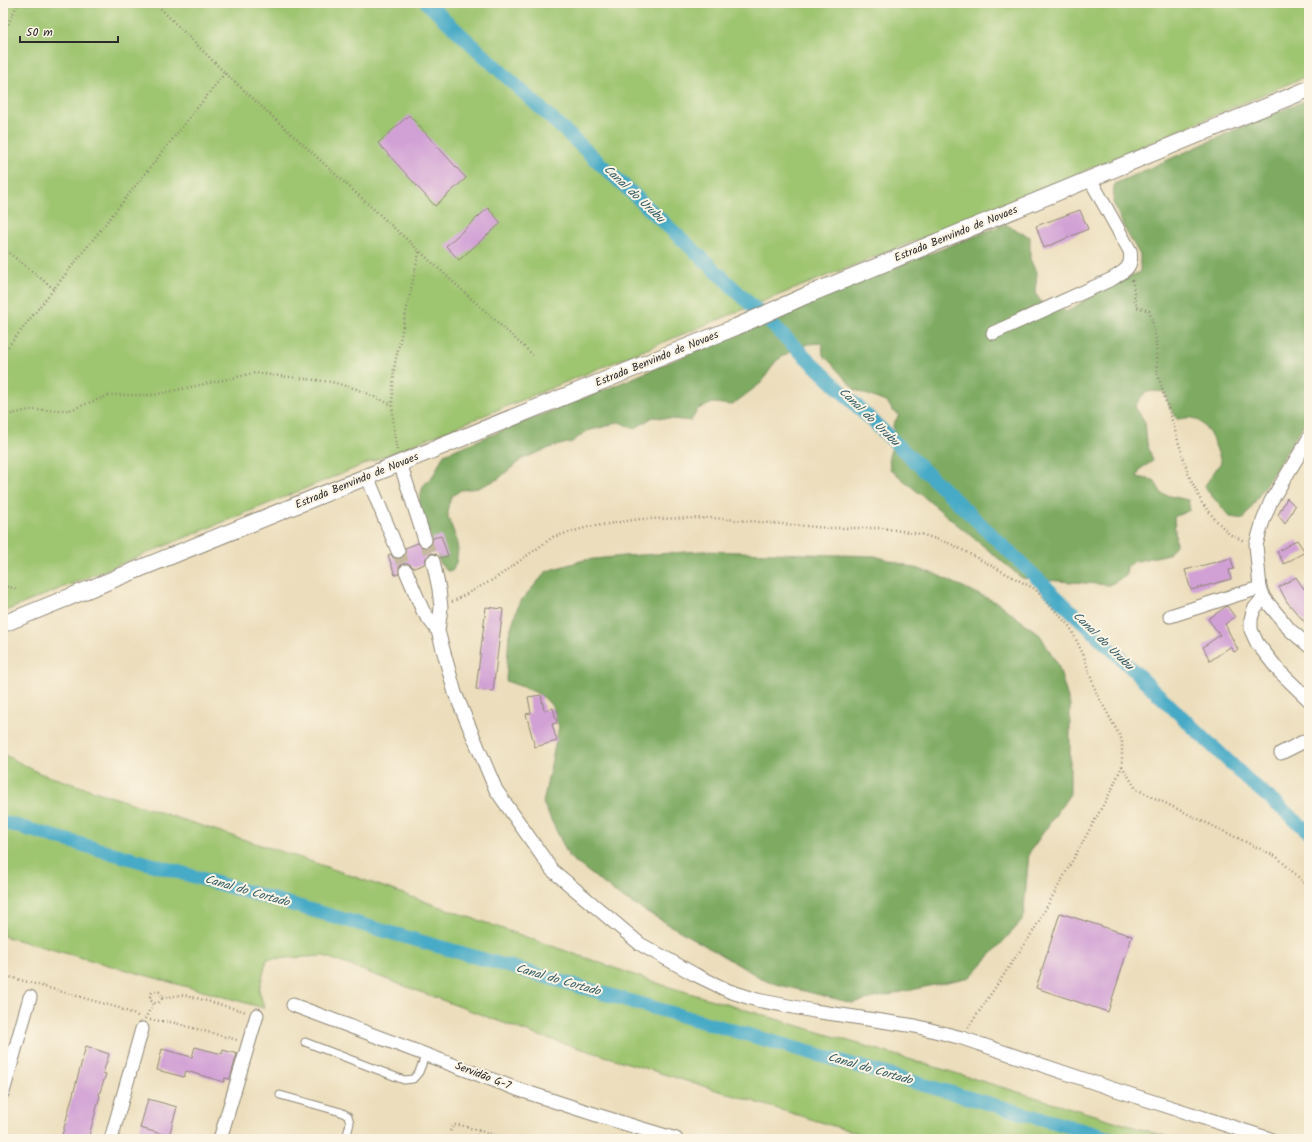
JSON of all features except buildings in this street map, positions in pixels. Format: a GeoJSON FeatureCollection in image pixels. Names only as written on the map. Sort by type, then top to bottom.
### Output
{"type":"FeatureCollection","features":[{"type":"Feature","properties":{"kind":"street","name":"Estrada Benvindo de Novaes"},"geometry":{"type":"LineString","coordinates":[[3,624],[736,327],[805,296],[1309,89]]}},
{"type":"Feature","properties":{"kind":"street"},"geometry":{"type":"LineString","coordinates":[[993,333],[1112,279],[1127,268],[1131,263],[1132,259],[1130,251],[1090,179]]}},
{"type":"Feature","properties":{"kind":"street"},"geometry":{"type":"LineString","coordinates":[[1309,438],[1271,502],[1263,521],[1256,545],[1262,593],[1290,630],[1309,646]]}},
{"type":"Feature","properties":{"kind":"street"},"geometry":{"type":"LineString","coordinates":[[400,463],[424,540]]}},
{"type":"Feature","properties":{"kind":"street"},"geometry":{"type":"LineString","coordinates":[[367,476],[398,551]]}},
{"type":"Feature","properties":{"kind":"street"},"geometry":{"type":"LineString","coordinates":[[433,561],[439,589],[441,608],[438,631],[455,693],[496,790],[552,870],[640,944],[728,991],[758,1000],[814,1011],[915,1026],[962,1038],[1103,1086],[1270,1139]]}},
{"type":"Feature","properties":{"kind":"street"},"geometry":{"type":"LineString","coordinates":[[406,571],[423,612],[438,631]]}},
{"type":"Feature","properties":{"kind":"street"},"geometry":{"type":"LineString","coordinates":[[1170,616],[1236,594],[1262,593]]}},
{"type":"Feature","properties":{"kind":"street"},"geometry":{"type":"LineString","coordinates":[[1262,593],[1251,619],[1251,630],[1257,643],[1279,671],[1309,700]]}},
{"type":"Feature","properties":{"kind":"street"},"geometry":{"type":"LineString","coordinates":[[1281,753],[1309,739]]}},
{"type":"Feature","properties":{"kind":"street"},"geometry":{"type":"LineString","coordinates":[[3,1092],[30,997]]}},
{"type":"Feature","properties":{"kind":"street","name":"Servidão G-7"},"geometry":{"type":"LineString","coordinates":[[292,1005],[517,1089],[676,1139]]}},
{"type":"Feature","properties":{"kind":"street"},"geometry":{"type":"LineString","coordinates":[[220,1139],[252,1014]]}},
{"type":"Feature","properties":{"kind":"street"},"geometry":{"type":"LineString","coordinates":[[111,1139],[142,1029]]}},
{"type":"Feature","properties":{"kind":"lane"},"geometry":{"type":"LineString","coordinates":[[305,1042],[404,1080],[413,1080],[419,1072],[426,1054]]}},
{"type":"Feature","properties":{"kind":"lane"},"geometry":{"type":"LineString","coordinates":[[280,1095],[341,1112],[348,1116],[350,1123],[346,1139]]}},
{"type":"Feature","properties":{"kind":"path"},"geometry":{"type":"LineString","coordinates":[[3,36],[18,3]]}},
{"type":"Feature","properties":{"kind":"path"},"geometry":{"type":"LineString","coordinates":[[155,3],[225,73],[533,355]]}},
{"type":"Feature","properties":{"kind":"path"},"geometry":{"type":"LineString","coordinates":[[3,353],[225,73]]}},
{"type":"Feature","properties":{"kind":"path"},"geometry":{"type":"LineString","coordinates":[[3,248],[54,289]]}},
{"type":"Feature","properties":{"kind":"path"},"geometry":{"type":"LineString","coordinates":[[400,463],[395,440],[392,405],[394,368],[420,251]]}},
{"type":"Feature","properties":{"kind":"path"},"geometry":{"type":"LineString","coordinates":[[1127,268],[1134,288],[1134,300],[1137,307],[1148,310],[1151,317],[1156,338],[1157,372],[1188,473],[1202,503],[1215,519],[1230,534],[1245,542],[1256,545]]}},
{"type":"Feature","properties":{"kind":"path"},"geometry":{"type":"LineString","coordinates":[[3,416],[29,410],[70,410],[110,395],[154,395],[255,374],[332,382],[357,389],[392,405]]}},
{"type":"Feature","properties":{"kind":"path"},"geometry":{"type":"LineString","coordinates":[[441,608],[496,578],[553,537],[588,527],[640,519],[713,518],[828,528],[882,528],[921,534],[951,544],[1035,589],[1070,627],[1084,654],[1096,692],[1122,740],[1122,766],[1111,791],[1034,930],[962,1038]]}},
{"type":"Feature","properties":{"kind":"path"},"geometry":{"type":"LineString","coordinates":[[3,586],[18,589]]}},
{"type":"Feature","properties":{"kind":"path"},"geometry":{"type":"LineString","coordinates":[[1122,766],[1136,789],[1277,857],[1309,887]]}},
{"type":"Feature","properties":{"kind":"path"},"geometry":{"type":"LineString","coordinates":[[3,975],[119,1008],[144,1020],[172,1022],[236,1040],[241,1040]]}},
{"type":"Feature","properties":{"kind":"path"},"geometry":{"type":"LineString","coordinates":[[162,998],[162,995],[155,991],[152,992],[150,996],[150,1000],[157,1004],[162,998],[181,995],[189,996],[252,1014]]}},
{"type":"Feature","properties":{"kind":"path"},"geometry":{"type":"LineString","coordinates":[[450,1131],[454,1125],[460,1125],[508,1139]]}},
{"type":"Feature","properties":{"kind":"path"},"geometry":{"type":"LineString","coordinates":[[476,1139],[479,1130]]}},
{"type":"Feature","properties":{"kind":"green space"},"geometry":{"type":"Polygon","coordinates":[[[3,3],[1309,3],[1309,75],[997,208],[769,299],[3,612],[3,3]]]}},
{"type":"Feature","properties":{"kind":"green space"},"geometry":{"type":"Polygon","coordinates":[[[1309,99],[1309,416],[1244,519],[1230,517],[1204,487],[1221,462],[1214,443],[1207,430],[1193,418],[1177,419],[1170,408],[1164,392],[1149,392],[1143,395],[1135,407],[1145,422],[1147,443],[1153,461],[1140,469],[1137,477],[1154,480],[1162,494],[1188,500],[1190,510],[1174,517],[1176,545],[1169,554],[1133,562],[1127,566],[1126,576],[1109,585],[1022,578],[890,469],[889,456],[895,437],[893,425],[899,415],[892,410],[888,403],[855,390],[823,355],[822,343],[808,344],[791,351],[776,361],[761,383],[732,405],[713,403],[698,409],[691,421],[653,417],[634,429],[619,422],[587,431],[572,442],[552,447],[522,459],[498,479],[478,488],[461,490],[452,496],[448,506],[448,517],[456,538],[458,550],[456,563],[453,570],[447,571],[441,565],[418,505],[423,486],[434,474],[444,454],[614,386],[839,290],[1005,224],[1030,237],[1030,259],[1037,274],[1035,293],[1044,306],[1068,311],[1101,290],[1140,272],[1140,255],[1124,228],[1113,202],[1114,184],[1246,125],[1309,99]]]}},
{"type":"Feature","properties":{"kind":"green space"},"geometry":{"type":"Polygon","coordinates":[[[703,551],[875,556],[935,574],[998,603],[1040,635],[1058,665],[1070,705],[1070,794],[1029,853],[1023,920],[970,977],[852,1003],[768,982],[621,897],[569,857],[543,803],[559,726],[554,710],[549,702],[538,694],[506,681],[509,634],[519,603],[547,571],[584,560],[703,551]]]}},
{"type":"Feature","properties":{"kind":"green space"},"geometry":{"type":"Polygon","coordinates":[[[3,754],[39,773],[301,858],[663,985],[1174,1139],[876,1139],[533,1034],[324,956],[267,959],[259,990],[264,1008],[3,936],[3,754]]]}},
{"type":"Feature","properties":{"kind":"waterway","name":"Canal do Urubu"},"geometry":{"type":"LineString","coordinates":[[427,3],[701,257],[1247,779],[1309,832]]}},
{"type":"Feature","properties":{"kind":"waterway","name":"Canal do Cortado"},"geometry":{"type":"LineString","coordinates":[[3,822],[1113,1139]]}},
{"type":"Feature","properties":{"kind":"tunnel"},"geometry":{"type":"LineString","coordinates":[[425,540],[433,561]]}},
{"type":"Feature","properties":{"kind":"tunnel"},"geometry":{"type":"LineString","coordinates":[[398,551],[406,571]]}}]}
